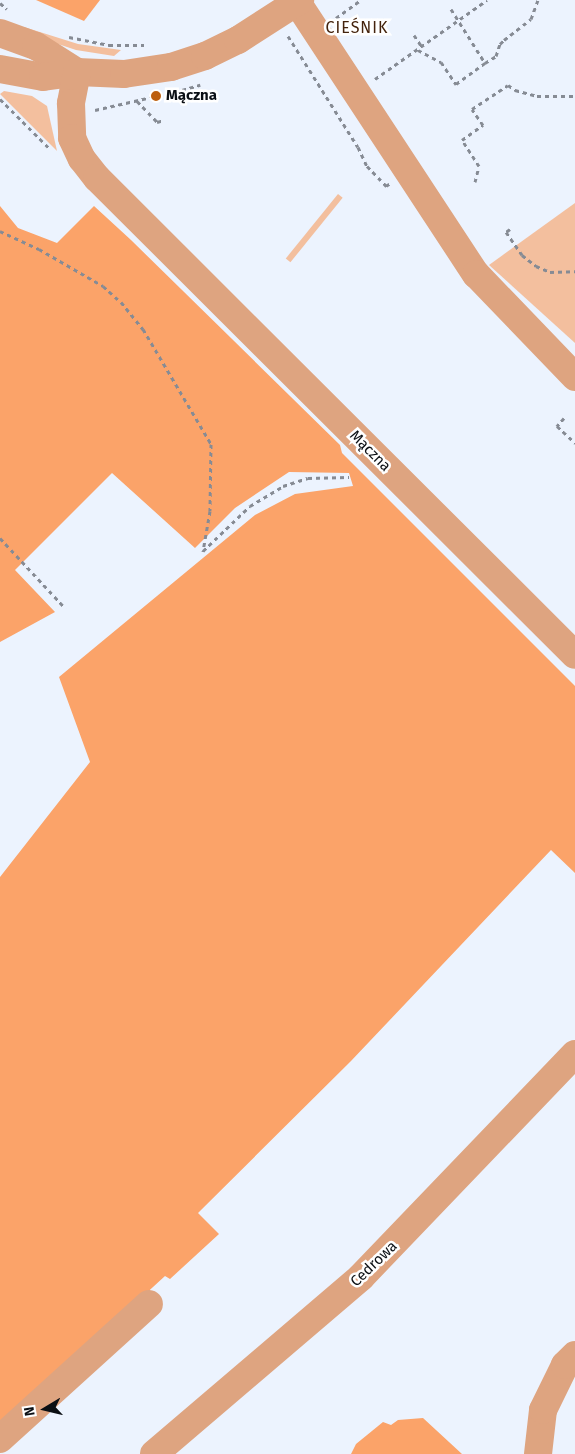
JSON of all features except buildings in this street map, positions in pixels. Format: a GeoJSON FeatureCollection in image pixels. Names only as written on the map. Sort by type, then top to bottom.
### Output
{"type":"FeatureCollection","features":[{"type":"Feature","properties":{"kind":"street"},"geometry":{"type":"LineString","coordinates":[[0,70],[43,77],[77,72],[132,73],[190,62],[250,34],[298,1],[476,274],[575,377]]}},
{"type":"Feature","properties":{"kind":"street"},"geometry":{"type":"LineString","coordinates":[[5,23],[36,46],[77,72]]}},
{"type":"Feature","properties":{"kind":"street","name":"Mączna"},"geometry":{"type":"LineString","coordinates":[[77,72],[71,103],[72,138],[82,159],[97,178],[575,656]]}},
{"type":"Feature","properties":{"kind":"street","name":"Cedrowa"},"geometry":{"type":"LineString","coordinates":[[154,1454],[362,1277],[575,1054]]}},
{"type":"Feature","properties":{"kind":"street"},"geometry":{"type":"LineString","coordinates":[[0,1439],[149,1304]]}},
{"type":"Feature","properties":{"kind":"street"},"geometry":{"type":"LineString","coordinates":[[538,1454],[544,1410],[565,1365],[575,1355]]}},
{"type":"Feature","properties":{"kind":"path"},"geometry":{"type":"LineString","coordinates":[[332,21],[362,0]]}},
{"type":"Feature","properties":{"kind":"path"},"geometry":{"type":"LineString","coordinates":[[382,74],[487,0]]}},
{"type":"Feature","properties":{"kind":"path"},"geometry":{"type":"LineString","coordinates":[[418,50],[441,62],[456,84],[496,56],[500,44],[531,19],[538,0]]}},
{"type":"Feature","properties":{"kind":"path"},"geometry":{"type":"LineString","coordinates":[[0,3],[5,23]]}},
{"type":"Feature","properties":{"kind":"path"},"geometry":{"type":"LineString","coordinates":[[450,9],[485,63]]}},
{"type":"Feature","properties":{"kind":"path"},"geometry":{"type":"LineString","coordinates":[[414,35],[422,46]]}},
{"type":"Feature","properties":{"kind":"path"},"geometry":{"type":"LineString","coordinates":[[66,36],[109,44],[154,44]]}},
{"type":"Feature","properties":{"kind":"path"},"geometry":{"type":"LineString","coordinates":[[476,182],[479,166],[462,140],[483,125],[472,109],[508,86],[537,96],[575,96]]}},
{"type":"Feature","properties":{"kind":"path"},"geometry":{"type":"LineString","coordinates":[[0,99],[55,154]]}},
{"type":"Feature","properties":{"kind":"path"},"geometry":{"type":"LineString","coordinates":[[137,101],[157,122],[164,120]]}},
{"type":"Feature","properties":{"kind":"path"},"geometry":{"type":"LineString","coordinates":[[358,147],[367,166],[386,186],[393,181]]}},
{"type":"Feature","properties":{"kind":"path"},"geometry":{"type":"LineString","coordinates":[[510,230],[506,232],[522,255],[536,266],[550,272],[575,271]]}},
{"type":"Feature","properties":{"kind":"path"},"geometry":{"type":"LineString","coordinates":[[0,231],[62,261],[103,286],[121,302],[143,329],[211,444],[210,511],[203,550],[250,506],[283,486],[308,478],[349,477]]}},
{"type":"Feature","properties":{"kind":"path"},"geometry":{"type":"LineString","coordinates":[[564,418],[557,426],[575,443]]}},
{"type":"Feature","properties":{"kind":"path"},"geometry":{"type":"LineString","coordinates":[[0,538],[65,608]]}},
{"type":"Feature","properties":{"kind":"shaded area"},"geometry":{"type":"Polygon","coordinates":[[[36,0],[100,0],[84,21],[36,0]]]}},
{"type":"Feature","properties":{"kind":"shaded area"},"geometry":{"type":"Polygon","coordinates":[[[24,27],[78,44],[121,50],[114,56],[76,50],[19,31],[24,27]]]}},
{"type":"Feature","properties":{"kind":"shaded area"},"geometry":{"type":"Polygon","coordinates":[[[4,91],[32,96],[47,106],[57,151],[0,94],[4,91]]]}},
{"type":"Feature","properties":{"kind":"shaded area"},"geometry":{"type":"Polygon","coordinates":[[[338,194],[343,198],[290,262],[286,259],[338,194]]]}},
{"type":"Feature","properties":{"kind":"shaded area"},"geometry":{"type":"Polygon","coordinates":[[[575,203],[575,343],[489,265],[575,203]]]}},
{"type":"Feature","properties":{"kind":"shaded area"},"geometry":{"type":"Polygon","coordinates":[[[0,206],[18,228],[57,243],[94,206],[340,445],[342,453],[575,686],[575,873],[551,850],[351,1061],[198,1213],[219,1234],[170,1279],[165,1276],[80,1354],[0,1434],[0,877],[90,762],[59,677],[255,515],[295,494],[353,486],[349,473],[289,472],[235,508],[195,548],[112,473],[15,570],[55,612],[0,642],[0,206]]]}},
{"type":"Feature","properties":{"kind":"shaded area"},"geometry":{"type":"Polygon","coordinates":[[[423,1418],[462,1454],[351,1454],[356,1444],[383,1422],[391,1425],[398,1420],[423,1418]]]}},
{"type":"Feature","properties":{"kind":"place","name":"Mączna"},"geometry":{"type":"Point","coordinates":[156,96]}},
{"type":"Feature","properties":{"kind":"district","name":"CIEŚNIK"},"geometry":{"type":"Point","coordinates":[357,28]}}]}
